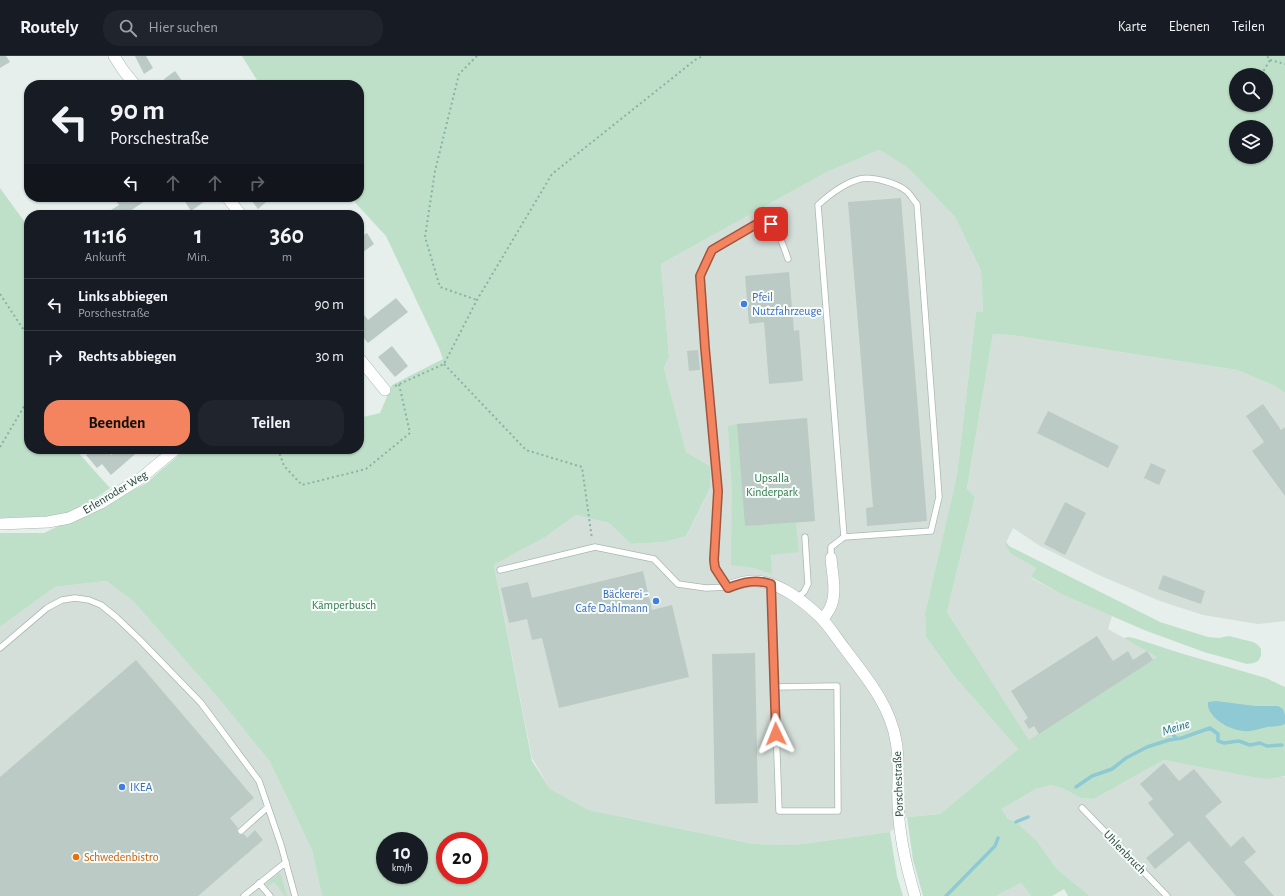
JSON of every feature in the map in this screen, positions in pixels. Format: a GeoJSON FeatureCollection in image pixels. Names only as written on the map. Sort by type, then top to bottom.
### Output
{"type":"FeatureCollection","features":[{"type":"Feature","properties":{"kind":"street"},"geometry":{"type":"LineString","coordinates":[[114,56],[131,80]]}},
{"type":"Feature","properties":{"kind":"street"},"geometry":{"type":"LineString","coordinates":[[231,202],[237,210]]}},
{"type":"Feature","properties":{"kind":"street"},"geometry":{"type":"LineString","coordinates":[[364,364],[385,390]]}},
{"type":"Feature","properties":{"kind":"street","name":"Erlenroder Weg"},"geometry":{"type":"LineString","coordinates":[[0,524],[48,522],[69,518],[101,503],[141,478],[170,454]]}},
{"type":"Feature","properties":{"kind":"street"},"geometry":{"type":"LineString","coordinates":[[823,619],[830,609],[833,600],[831,558]]}},
{"type":"Feature","properties":{"kind":"street","name":"Porschestraße"},"geometry":{"type":"LineString","coordinates":[[728,588],[744,582],[762,581],[798,597],[823,619],[876,691],[891,719],[896,741],[899,766],[898,804],[902,843],[906,869],[915,896]]}},
{"type":"Feature","properties":{"kind":"lane"},"geometry":{"type":"LineString","coordinates":[[831,558],[832,547],[844,537],[931,532],[938,497],[917,204],[906,190],[887,182],[872,179],[861,179],[849,184],[831,193],[818,205],[844,537]]}},
{"type":"Feature","properties":{"kind":"lane"},"geometry":{"type":"LineString","coordinates":[[728,588],[715,568],[714,560],[718,491],[700,276],[712,250],[760,222],[771,224],[775,228],[788,259]]}},
{"type":"Feature","properties":{"kind":"lane"},"geometry":{"type":"LineString","coordinates":[[798,597],[804,592],[808,584],[804,537]]}},
{"type":"Feature","properties":{"kind":"lane"},"geometry":{"type":"LineString","coordinates":[[500,570],[596,547],[654,559],[678,584],[706,588],[728,588]]}},
{"type":"Feature","properties":{"kind":"lane"},"geometry":{"type":"LineString","coordinates":[[771,584],[774,687],[778,812],[838,811],[837,686],[774,687]]}},
{"type":"Feature","properties":{"kind":"lane"},"geometry":{"type":"LineString","coordinates":[[0,648],[47,608],[62,600],[75,598],[89,600],[101,605],[139,639],[201,702],[259,780],[286,862],[295,896]]}},
{"type":"Feature","properties":{"kind":"lane"},"geometry":{"type":"LineString","coordinates":[[241,831],[268,807]]}},
{"type":"Feature","properties":{"kind":"lane","name":"Uhlenbruch"},"geometry":{"type":"LineString","coordinates":[[1082,808],[1167,896]]}},
{"type":"Feature","properties":{"kind":"lane"},"geometry":{"type":"LineString","coordinates":[[244,896],[286,862]]}},
{"type":"Feature","properties":{"kind":"lane"},"geometry":{"type":"LineString","coordinates":[[259,883],[270,896]]}},
{"type":"Feature","properties":{"kind":"path"},"geometry":{"type":"LineString","coordinates":[[477,56],[459,74],[435,171],[424,237],[440,287],[477,300]]}},
{"type":"Feature","properties":{"kind":"path"},"geometry":{"type":"LineString","coordinates":[[385,390],[444,364],[477,300],[552,174],[695,60],[703,56]]}},
{"type":"Feature","properties":{"kind":"path"},"geometry":{"type":"LineString","coordinates":[[1267,56],[1270,60],[1285,64]]}},
{"type":"Feature","properties":{"kind":"path"},"geometry":{"type":"LineString","coordinates":[[1265,68],[1270,60]]}},
{"type":"Feature","properties":{"kind":"path"},"geometry":{"type":"LineString","coordinates":[[0,294],[24,330]]}},
{"type":"Feature","properties":{"kind":"path"},"geometry":{"type":"LineString","coordinates":[[444,364],[526,450],[582,467],[593,548]]}},
{"type":"Feature","properties":{"kind":"path"},"geometry":{"type":"LineString","coordinates":[[280,454],[284,466],[302,485],[366,469],[410,433],[399,384]]}},
{"type":"Feature","properties":{"kind":"path"},"geometry":{"type":"LineString","coordinates":[[0,447],[24,406]]}},
{"type":"Feature","properties":{"kind":"shaded area"},"geometry":{"type":"Polygon","coordinates":[[[879,150],[907,167],[955,217],[981,271],[983,313],[976,312],[957,475],[925,613],[926,637],[954,676],[1018,749],[940,814],[907,817],[890,832],[794,845],[754,844],[589,810],[550,789],[532,758],[494,565],[550,534],[576,515],[609,523],[631,544],[665,542],[686,536],[710,488],[710,466],[686,452],[664,368],[669,357],[661,264],[827,172],[879,150]]]}},
{"type":"Feature","properties":{"kind":"shaded area"},"geometry":{"type":"Polygon","coordinates":[[[993,334],[1011,335],[1237,370],[1275,386],[1285,393],[1285,621],[1258,624],[1203,615],[1160,601],[1101,576],[1040,546],[1013,528],[1005,545],[1011,554],[1036,568],[1031,578],[1061,594],[1112,616],[1108,629],[1158,657],[1029,741],[947,612],[975,497],[967,490],[993,334]]]}},
{"type":"Feature","properties":{"kind":"shaded area"},"geometry":{"type":"Polygon","coordinates":[[[106,581],[133,601],[220,700],[270,762],[312,850],[322,896],[0,896],[0,627],[55,587],[106,581]]]}},
{"type":"Feature","properties":{"kind":"shaded area"},"geometry":{"type":"Polygon","coordinates":[[[1164,760],[1205,767],[1283,777],[1285,776],[1285,896],[1090,896],[1057,869],[1037,841],[1015,821],[1008,819],[1002,809],[1036,789],[1051,785],[1064,789],[1080,798],[1094,799],[1164,760]]]}},
{"type":"Feature","properties":{"kind":"shaded area"},"geometry":{"type":"Polygon","coordinates":[[[1021,883],[1031,896],[996,896],[1021,883]]]}},
{"type":"Feature","properties":{"kind":"green space","name":"Kämperbusch"},"geometry":{"type":"Polygon","coordinates":[[[242,56],[1285,56],[1285,393],[1275,386],[1237,370],[1011,335],[993,334],[967,489],[975,497],[947,612],[1029,740],[1157,657],[1124,638],[1128,637],[1266,678],[1285,687],[1285,776],[1268,779],[1164,760],[1094,799],[1080,798],[1064,789],[1051,785],[1036,789],[1002,809],[1008,819],[1015,821],[1037,841],[1057,869],[1090,896],[1068,896],[1064,889],[1052,896],[1031,896],[1021,883],[996,896],[923,896],[913,860],[907,817],[940,814],[1018,749],[954,676],[926,637],[925,613],[957,475],[976,312],[983,312],[981,271],[955,217],[907,167],[879,150],[827,172],[661,264],[669,357],[664,368],[686,452],[710,466],[710,488],[686,536],[665,542],[631,544],[609,523],[576,515],[547,536],[494,565],[532,761],[550,789],[589,810],[754,844],[794,845],[890,832],[897,876],[903,896],[322,896],[312,850],[270,762],[220,700],[133,601],[106,581],[55,587],[0,627],[0,533],[44,533],[145,484],[180,454],[364,454],[364,417],[380,413],[392,385],[443,359],[386,236],[364,212],[364,210],[362,210],[355,202],[364,202],[364,80],[257,80],[242,56]]]}},
{"type":"Feature","properties":{"kind":"green space"},"geometry":{"type":"Polygon","coordinates":[[[0,188],[24,221],[24,454],[79,454],[110,488],[99,496],[63,516],[0,518],[0,188]]]}},
{"type":"Feature","properties":{"kind":"green space","name":"Upsalla Kinderpark"},"geometry":{"type":"Polygon","coordinates":[[[807,418],[815,521],[796,523],[799,552],[771,555],[772,574],[754,568],[731,565],[732,491],[728,426],[807,418]]]}},
{"type":"Feature","properties":{"kind":"green space"},"geometry":{"type":"Polygon","coordinates":[[[1006,542],[1009,546],[1160,622],[1208,637],[1219,638],[1229,636],[1253,642],[1261,649],[1261,656],[1258,661],[1247,664],[1204,652],[1144,630],[1061,594],[1031,577],[1036,568],[1011,554],[1005,545],[1006,542]]]}},
{"type":"Feature","properties":{"kind":"green space"},"geometry":{"type":"Polygon","coordinates":[[[279,873],[281,875],[287,896],[285,896],[274,882],[267,887],[267,883],[279,873]]]}},
{"type":"Feature","properties":{"kind":"water"},"geometry":{"type":"Polygon","coordinates":[[[1216,701],[1255,706],[1278,706],[1283,709],[1285,724],[1249,731],[1231,728],[1215,718],[1208,708],[1208,702],[1216,701]]]}},
{"type":"Feature","properties":{"kind":"building"},"geometry":{"type":"Polygon","coordinates":[[[0,56],[6,56],[10,62],[0,68],[0,56]]]}},
{"type":"Feature","properties":{"kind":"building"},"geometry":{"type":"Polygon","coordinates":[[[135,56],[146,56],[153,68],[144,74],[135,56]]]}},
{"type":"Feature","properties":{"kind":"building"},"geometry":{"type":"Polygon","coordinates":[[[175,71],[181,80],[165,80],[175,71]]]}},
{"type":"Feature","properties":{"kind":"building"},"geometry":{"type":"Polygon","coordinates":[[[901,198],[927,521],[867,526],[866,508],[873,507],[848,202],[901,198]]]}},
{"type":"Feature","properties":{"kind":"building"},"geometry":{"type":"Polygon","coordinates":[[[117,202],[144,202],[132,210],[111,210],[119,205],[117,202]]]}},
{"type":"Feature","properties":{"kind":"building"},"geometry":{"type":"Polygon","coordinates":[[[185,202],[204,202],[192,210],[190,210],[185,202]]]}},
{"type":"Feature","properties":{"kind":"building"},"geometry":{"type":"Polygon","coordinates":[[[253,202],[266,202],[258,209],[253,202]]]}},
{"type":"Feature","properties":{"kind":"building"},"geometry":{"type":"Polygon","coordinates":[[[367,233],[374,244],[364,251],[364,235],[367,233]]]}},
{"type":"Feature","properties":{"kind":"building"},"geometry":{"type":"Polygon","coordinates":[[[789,272],[794,331],[799,330],[803,381],[769,384],[764,322],[749,324],[745,276],[789,272]]]}},
{"type":"Feature","properties":{"kind":"building"},"geometry":{"type":"Polygon","coordinates":[[[396,298],[408,312],[368,343],[364,338],[364,315],[368,320],[396,298]]]}},
{"type":"Feature","properties":{"kind":"building"},"geometry":{"type":"Polygon","coordinates":[[[392,346],[408,366],[395,377],[378,357],[392,346]]]}},
{"type":"Feature","properties":{"kind":"building"},"geometry":{"type":"Polygon","coordinates":[[[698,350],[700,370],[689,371],[687,351],[698,350]]]}},
{"type":"Feature","properties":{"kind":"building"},"geometry":{"type":"Polygon","coordinates":[[[1263,404],[1281,430],[1285,427],[1285,496],[1252,451],[1264,442],[1246,416],[1263,404]]]}},
{"type":"Feature","properties":{"kind":"building"},"geometry":{"type":"Polygon","coordinates":[[[1048,411],[1119,446],[1108,468],[1037,433],[1048,411]]]}},
{"type":"Feature","properties":{"kind":"building","name":"Upsalla Kinderpark"},"geometry":{"type":"Polygon","coordinates":[[[807,418],[815,521],[745,526],[737,424],[807,418]]]}},
{"type":"Feature","properties":{"kind":"building"},"geometry":{"type":"Polygon","coordinates":[[[135,454],[111,475],[102,464],[97,468],[86,455],[135,454]]]}},
{"type":"Feature","properties":{"kind":"building"},"geometry":{"type":"Polygon","coordinates":[[[1151,463],[1166,470],[1159,485],[1144,478],[1151,463]]]}},
{"type":"Feature","properties":{"kind":"building"},"geometry":{"type":"Polygon","coordinates":[[[1065,502],[1086,513],[1065,555],[1044,544],[1065,502]]]}},
{"type":"Feature","properties":{"kind":"building"},"geometry":{"type":"Polygon","coordinates":[[[643,571],[652,610],[672,605],[689,677],[559,708],[542,638],[532,640],[527,619],[509,623],[501,588],[528,582],[532,598],[643,571]]]}},
{"type":"Feature","properties":{"kind":"building"},"geometry":{"type":"Polygon","coordinates":[[[1163,575],[1205,591],[1201,604],[1158,589],[1163,575]]]}},
{"type":"Feature","properties":{"kind":"building"},"geometry":{"type":"Polygon","coordinates":[[[1097,636],[1113,661],[1128,651],[1133,660],[1147,651],[1153,660],[1039,734],[1034,726],[1029,729],[1024,721],[1028,718],[1011,691],[1097,636]]]}},
{"type":"Feature","properties":{"kind":"building"},"geometry":{"type":"Polygon","coordinates":[[[755,653],[758,803],[715,804],[712,654],[755,653]]]}},
{"type":"Feature","properties":{"kind":"building","name":"IKEA"},"geometry":{"type":"Polygon","coordinates":[[[136,660],[254,798],[230,818],[238,828],[238,834],[244,834],[247,838],[255,830],[263,840],[198,896],[0,896],[0,777],[136,660]]]}},
{"type":"Feature","properties":{"kind":"building"},"geometry":{"type":"Polygon","coordinates":[[[1164,763],[1179,781],[1194,769],[1222,802],[1205,816],[1231,847],[1243,836],[1256,852],[1244,862],[1274,896],[1236,896],[1189,841],[1155,869],[1146,858],[1174,835],[1148,803],[1153,799],[1140,784],[1164,763]]]}},
{"type":"Feature","properties":{"kind":"waterway"},"geometry":{"type":"LineString","coordinates":[[1166,727],[1176,738]]}},
{"type":"Feature","properties":{"kind":"waterway","name":"Meine"},"geometry":{"type":"LineString","coordinates":[[1076,787],[1092,776],[1112,769],[1126,758],[1147,747],[1169,740],[1182,738],[1210,728],[1218,734],[1218,741],[1224,743],[1239,741],[1250,745],[1260,743],[1267,746],[1282,745]]}},
{"type":"Feature","properties":{"kind":"waterway","name":"Meine"},"geometry":{"type":"LineString","coordinates":[[1016,822],[1028,817]]}},
{"type":"Feature","properties":{"kind":"waterway","name":"Meine"},"geometry":{"type":"LineString","coordinates":[[946,896],[995,846],[998,838]]}},
{"type":"Feature","properties":{"kind":"place","name":"Pfeil Nutzfahrzeuge"},"geometry":{"type":"Point","coordinates":[744,304]}},
{"type":"Feature","properties":{"kind":"place","name":"Bäckerei - Cafe Dahlmann"},"geometry":{"type":"Point","coordinates":[656,601]}},
{"type":"Feature","properties":{"kind":"place","name":"IKEA"},"geometry":{"type":"Point","coordinates":[122,787]}},
{"type":"Feature","properties":{"kind":"place","name":"Schwedenbistro"},"geometry":{"type":"Point","coordinates":[76,857]}},
{"type":"Feature","properties":{"kind":"route"},"geometry":{"type":"LineString","coordinates":[[771,224],[760,222],[712,250],[700,276],[718,491],[714,560],[715,568],[728,588],[744,582],[762,581],[771,584],[776,734]]}}]}
